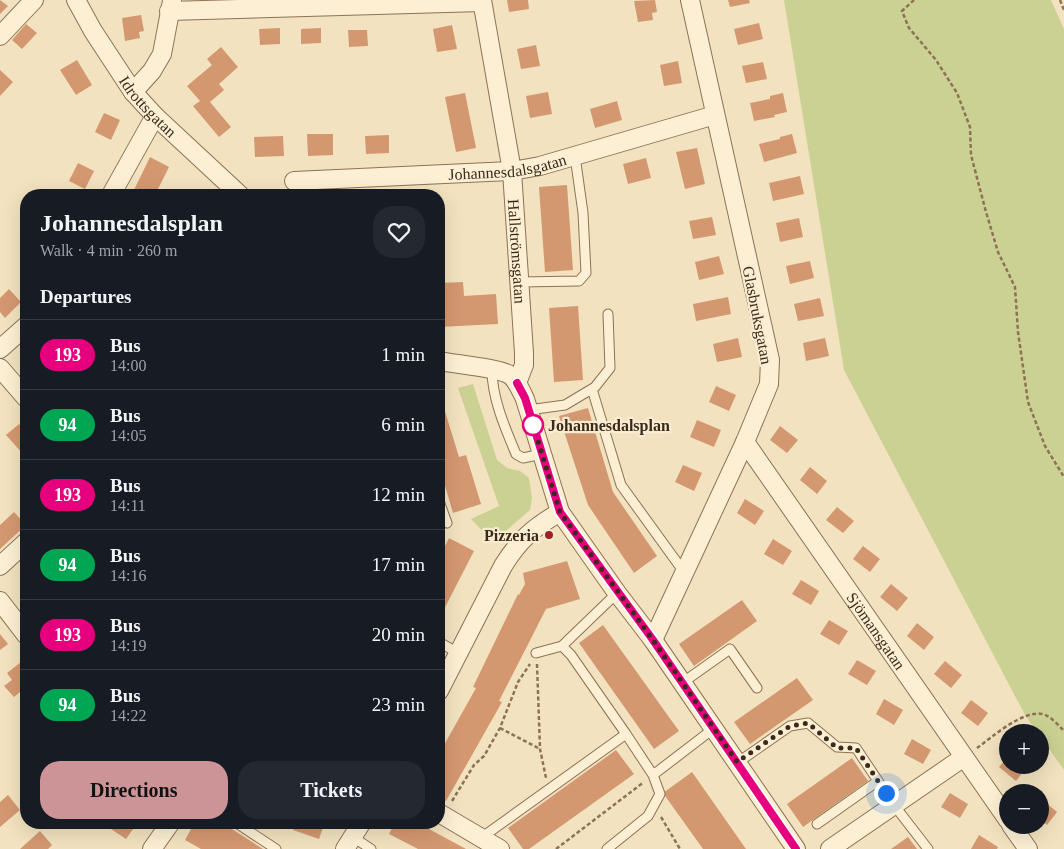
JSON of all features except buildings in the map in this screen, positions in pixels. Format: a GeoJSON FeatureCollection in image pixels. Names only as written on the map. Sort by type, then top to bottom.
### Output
{"type":"FeatureCollection","features":[{"type":"Feature","properties":{"kind":"street"},"geometry":{"type":"LineString","coordinates":[[0,36],[34,0]]}},
{"type":"Feature","properties":{"kind":"street","name":"Idrottsgatan"},"geometry":{"type":"LineString","coordinates":[[76,0],[133,92],[155,116],[234,189]]}},
{"type":"Feature","properties":{"kind":"street","name":"Glasbruksgatan"},"geometry":{"type":"LineString","coordinates":[[653,640],[745,442],[769,384],[770,360],[690,0]]}},
{"type":"Feature","properties":{"kind":"street"},"geometry":{"type":"LineString","coordinates":[[133,92],[152,71],[162,54],[171,5],[482,1]]}},
{"type":"Feature","properties":{"kind":"street","name":"Hallströmsgatan"},"geometry":{"type":"LineString","coordinates":[[482,1],[512,171],[524,353],[524,365],[517,383]]}},
{"type":"Feature","properties":{"kind":"street"},"geometry":{"type":"LineString","coordinates":[[114,189],[155,116]]}},
{"type":"Feature","properties":{"kind":"street","name":"Johannesdalsgatan"},"geometry":{"type":"LineString","coordinates":[[294,181],[512,171],[540,166],[715,116]]}},
{"type":"Feature","properties":{"kind":"street"},"geometry":{"type":"LineString","coordinates":[[0,349],[20,331]]}},
{"type":"Feature","properties":{"kind":"street"},"geometry":{"type":"LineString","coordinates":[[445,362],[510,375],[517,383],[525,398],[560,512],[653,640],[796,849]]}},
{"type":"Feature","properties":{"kind":"street"},"geometry":{"type":"LineString","coordinates":[[0,368],[20,391]]}},
{"type":"Feature","properties":{"kind":"street","name":"Sjömansgatan"},"geometry":{"type":"LineString","coordinates":[[745,442],[999,807]]}},
{"type":"Feature","properties":{"kind":"street"},"geometry":{"type":"LineString","coordinates":[[445,679],[515,546],[532,531],[560,512]]}},
{"type":"Feature","properties":{"kind":"street"},"geometry":{"type":"LineString","coordinates":[[0,566],[20,548]]}},
{"type":"Feature","properties":{"kind":"street"},"geometry":{"type":"LineString","coordinates":[[0,601],[20,627]]}},
{"type":"Feature","properties":{"kind":"street"},"geometry":{"type":"LineString","coordinates":[[830,849],[964,757]]}},
{"type":"Feature","properties":{"kind":"street"},"geometry":{"type":"LineString","coordinates":[[445,816],[500,849]]}},
{"type":"Feature","properties":{"kind":"street"},"geometry":{"type":"LineString","coordinates":[[152,849],[167,829]]}},
{"type":"Feature","properties":{"kind":"street"},"geometry":{"type":"LineString","coordinates":[[1017,834],[1028,849]]}},
{"type":"Feature","properties":{"kind":"lane"},"geometry":{"type":"LineString","coordinates":[[520,282],[579,281],[586,273],[583,213],[574,156]]}},
{"type":"Feature","properties":{"kind":"lane"},"geometry":{"type":"LineString","coordinates":[[528,410],[565,405],[592,389],[610,368],[608,314]]}},
{"type":"Feature","properties":{"kind":"lane"},"geometry":{"type":"LineString","coordinates":[[492,370],[492,381],[496,398],[516,454],[523,458],[542,454]]}},
{"type":"Feature","properties":{"kind":"lane"},"geometry":{"type":"LineString","coordinates":[[592,389],[621,485],[684,572]]}},
{"type":"Feature","properties":{"kind":"lane"},"geometry":{"type":"LineString","coordinates":[[445,518],[447,523]]}},
{"type":"Feature","properties":{"kind":"lane"},"geometry":{"type":"LineString","coordinates":[[536,653],[562,646],[617,593]]}},
{"type":"Feature","properties":{"kind":"lane"},"geometry":{"type":"LineString","coordinates":[[445,645],[458,653]]}},
{"type":"Feature","properties":{"kind":"lane"},"geometry":{"type":"LineString","coordinates":[[562,646],[571,655],[626,734],[653,775],[660,794],[648,816],[607,849]]}},
{"type":"Feature","properties":{"kind":"lane"},"geometry":{"type":"LineString","coordinates":[[682,683],[730,649],[757,688]]}},
{"type":"Feature","properties":{"kind":"lane"},"geometry":{"type":"LineString","coordinates":[[737,762],[790,726],[808,723],[837,748],[856,748],[894,805],[928,849]]}},
{"type":"Feature","properties":{"kind":"lane"},"geometry":{"type":"LineString","coordinates":[[653,775],[713,729]]}},
{"type":"Feature","properties":{"kind":"lane"},"geometry":{"type":"LineString","coordinates":[[481,838],[626,734]]}},
{"type":"Feature","properties":{"kind":"lane"},"geometry":{"type":"LineString","coordinates":[[817,824],[878,781]]}},
{"type":"Feature","properties":{"kind":"lane"},"geometry":{"type":"LineString","coordinates":[[246,829],[276,849]]}},
{"type":"Feature","properties":{"kind":"lane"},"geometry":{"type":"LineString","coordinates":[[353,836],[371,849]]}},
{"type":"Feature","properties":{"kind":"path"},"geometry":{"type":"LineString","coordinates":[[914,0],[902,12],[909,28],[936,60],[957,93],[970,127],[971,155],[986,212],[998,252],[1015,287],[1018,332],[1028,402],[1045,446],[1064,477]]}},
{"type":"Feature","properties":{"kind":"path"},"geometry":{"type":"LineString","coordinates":[[1060,0],[1064,10]]}},
{"type":"Feature","properties":{"kind":"path"},"geometry":{"type":"LineString","coordinates":[[445,808],[474,765],[484,756],[500,728],[518,682],[536,653]]}},
{"type":"Feature","properties":{"kind":"path"},"geometry":{"type":"LineString","coordinates":[[536,653],[540,749],[548,789]]}},
{"type":"Feature","properties":{"kind":"path"},"geometry":{"type":"LineString","coordinates":[[964,757],[1025,715],[1042,714],[1054,720],[1064,731]]}},
{"type":"Feature","properties":{"kind":"path"},"geometry":{"type":"LineString","coordinates":[[500,728],[540,749]]}},
{"type":"Feature","properties":{"kind":"path"},"geometry":{"type":"LineString","coordinates":[[556,849],[653,775]]}},
{"type":"Feature","properties":{"kind":"path"},"geometry":{"type":"LineString","coordinates":[[654,806],[680,849]]}},
{"type":"Feature","properties":{"kind":"green space"},"geometry":{"type":"Polygon","coordinates":[[[784,0],[1051,0],[1064,29],[1064,770],[1049,749],[1049,724],[1031,724],[1025,715],[844,370],[784,0]]]}},
{"type":"Feature","properties":{"kind":"green space","name":"Johannesdalsplan"},"geometry":{"type":"Polygon","coordinates":[[[473,384],[497,460],[507,468],[520,471],[529,478],[532,498],[530,510],[493,542],[471,519],[499,506],[458,388],[473,384]]]}},
{"type":"Feature","properties":{"kind":"bus line","name":"193"},"geometry":{"type":"LineString","coordinates":[[517,383],[525,398],[560,512],[653,640],[796,849]]}},
{"type":"Feature","properties":{"kind":"place","name":"Johannesdalsplan"},"geometry":{"type":"Point","coordinates":[533,425]}},
{"type":"Feature","properties":{"kind":"place","name":"Pizzeria"},"geometry":{"type":"Point","coordinates":[549,535]}},
{"type":"Feature","properties":{"kind":"route"},"geometry":{"type":"LineString","coordinates":[[533,425],[560,512],[653,640],[737,762],[790,726],[808,723],[837,748],[856,748],[886,793]]}}]}
